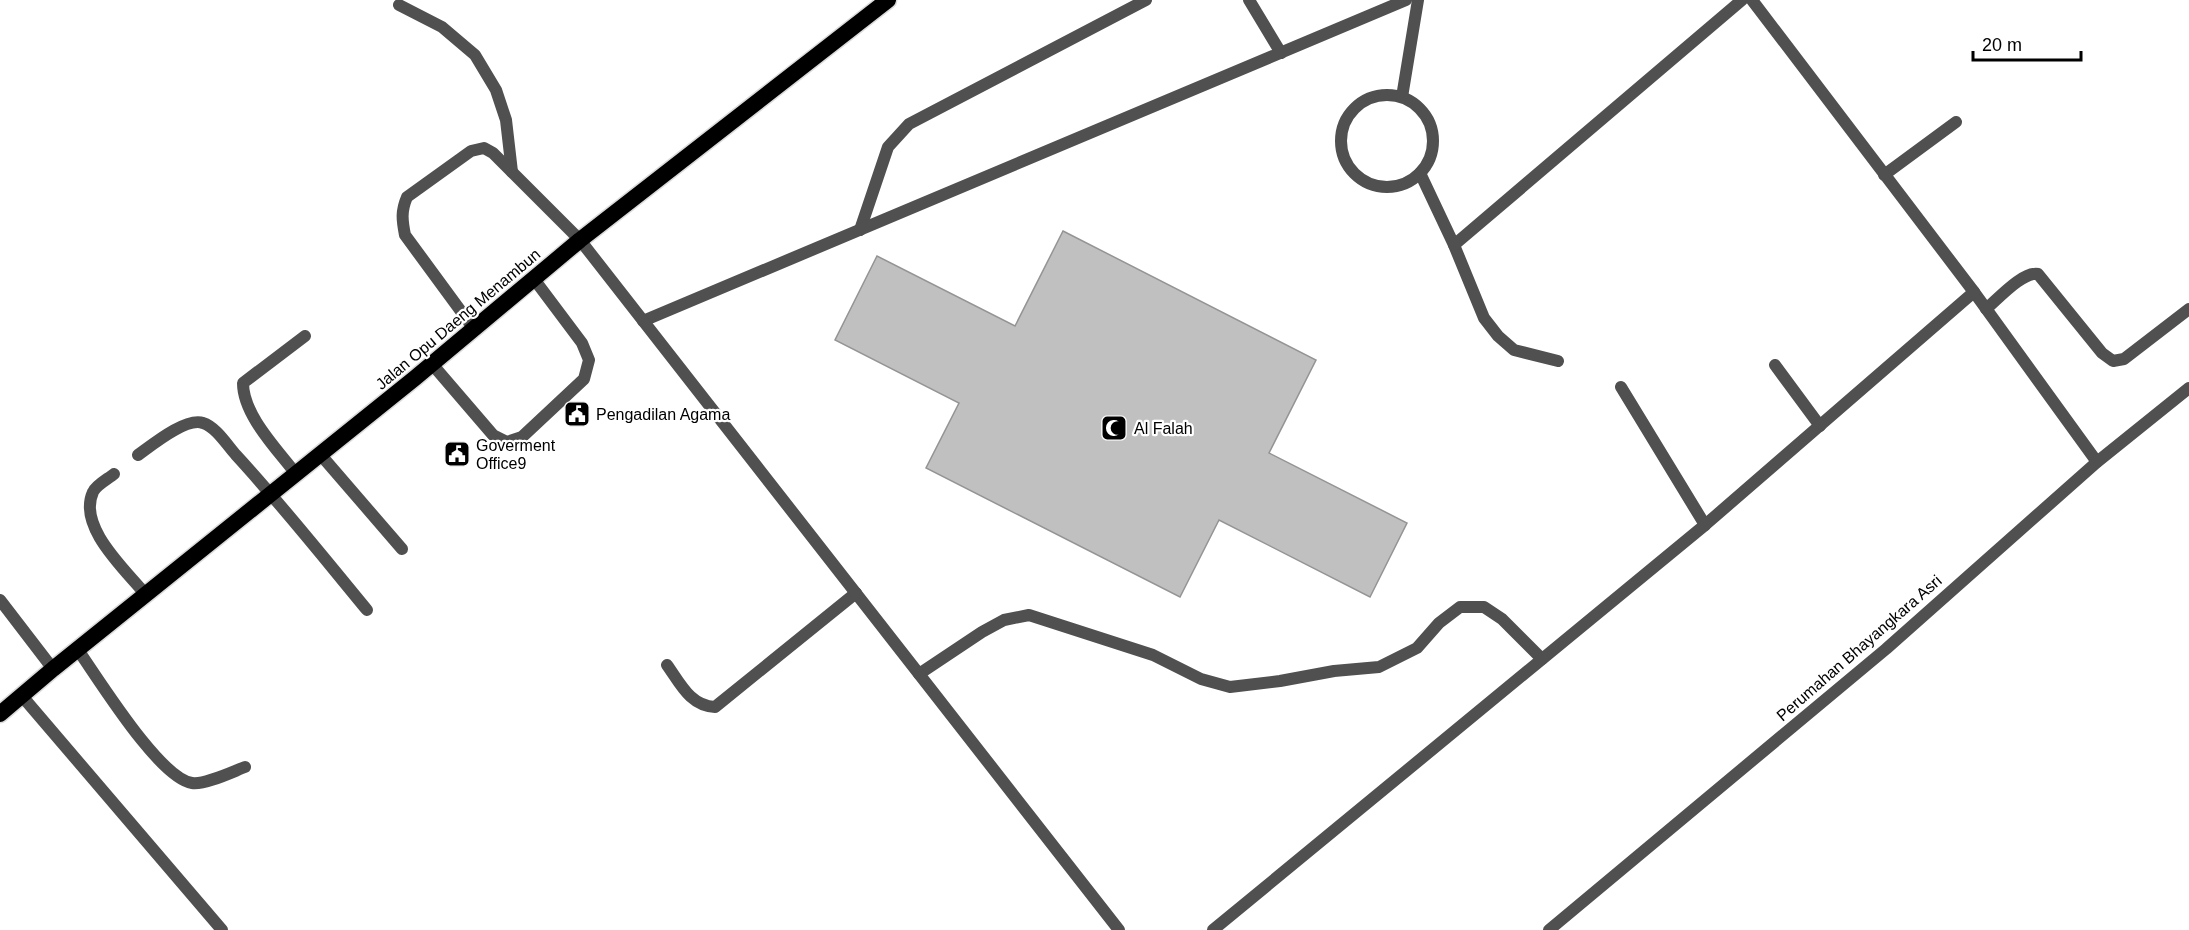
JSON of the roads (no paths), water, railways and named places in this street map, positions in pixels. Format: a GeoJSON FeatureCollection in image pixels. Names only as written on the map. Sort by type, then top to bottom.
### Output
{"type":"FeatureCollection","features":[{"type":"Feature","properties":{"kind":"highway","name":"Jalan Opu Daeng Menambun"},"geometry":{"type":"LineString","coordinates":[[0,714],[432,364],[580,240],[888,0]]}},
{"type":"Feature","properties":{"kind":"street"},"geometry":{"type":"LineString","coordinates":[[860,230],[888,147],[909,124],[1146,0]]}},
{"type":"Feature","properties":{"kind":"street"},"geometry":{"type":"LineString","coordinates":[[1249,0],[1281,53]]}},
{"type":"Feature","properties":{"kind":"street"},"geometry":{"type":"LineString","coordinates":[[643,321],[1406,0]]}},
{"type":"Feature","properties":{"kind":"street"},"geometry":{"type":"LineString","coordinates":[[1402,97],[1418,0]]}},
{"type":"Feature","properties":{"kind":"street"},"geometry":{"type":"LineString","coordinates":[[1454,245],[1742,0]]}},
{"type":"Feature","properties":{"kind":"street"},"geometry":{"type":"LineString","coordinates":[[1752,0],[1974,292],[2097,462]]}},
{"type":"Feature","properties":{"kind":"street"},"geometry":{"type":"LineString","coordinates":[[399,5],[442,27],[475,55],[496,90],[506,120],[512,172]]}},
{"type":"Feature","properties":{"kind":"street"},"geometry":{"type":"LineString","coordinates":[[1381,94],[1402,97],[1407,98],[1427,116],[1434,142],[1426,167],[1406,185],[1380,188],[1356,177],[1341,154],[1342,127],[1357,105],[1381,94]]}},
{"type":"Feature","properties":{"kind":"street"},"geometry":{"type":"LineString","coordinates":[[1884,175],[1956,122]]}},
{"type":"Feature","properties":{"kind":"street"},"geometry":{"type":"LineString","coordinates":[[474,329],[405,235],[402,208],[407,197],[471,151],[484,148],[493,153],[580,240],[1119,930]]}},
{"type":"Feature","properties":{"kind":"street"},"geometry":{"type":"LineString","coordinates":[[1420,173],[1454,245],[1484,318],[1498,336],[1514,350],[1558,361]]}},
{"type":"Feature","properties":{"kind":"street"},"geometry":{"type":"LineString","coordinates":[[1986,309],[2024,276],[2032,273],[2038,274],[2102,353],[2113,361],[2124,358],[2189,309]]}},
{"type":"Feature","properties":{"kind":"street"},"geometry":{"type":"LineString","coordinates":[[432,364],[493,435],[507,442],[522,437],[584,379],[589,360],[582,343],[534,279]]}},
{"type":"Feature","properties":{"kind":"street"},"geometry":{"type":"LineString","coordinates":[[1213,930],[1705,525],[1974,292]]}},
{"type":"Feature","properties":{"kind":"street"},"geometry":{"type":"LineString","coordinates":[[296,474],[248,408],[243,394],[243,384],[305,336]]}},
{"type":"Feature","properties":{"kind":"street"},"geometry":{"type":"LineString","coordinates":[[1775,365],[1820,426]]}},
{"type":"Feature","properties":{"kind":"street"},"geometry":{"type":"LineString","coordinates":[[1621,387],[1705,525]]}},
{"type":"Feature","properties":{"kind":"street","name":"Perumahan Bhayangkara Asri"},"geometry":{"type":"LineString","coordinates":[[1549,930],[1886,649],[2097,462],[2189,388]]}},
{"type":"Feature","properties":{"kind":"street"},"geometry":{"type":"LineString","coordinates":[[138,455],[180,427],[193,422],[203,423],[215,432],[272,493],[367,610]]}},
{"type":"Feature","properties":{"kind":"street"},"geometry":{"type":"LineString","coordinates":[[320,454],[402,549]]}},
{"type":"Feature","properties":{"kind":"street"},"geometry":{"type":"LineString","coordinates":[[114,474],[94,490],[90,505],[91,520],[98,536],[146,595]]}},
{"type":"Feature","properties":{"kind":"street"},"geometry":{"type":"LineString","coordinates":[[667,665],[691,698],[704,706],[716,707],[856,593]]}},
{"type":"Feature","properties":{"kind":"street"},"geometry":{"type":"LineString","coordinates":[[0,600],[53,669]]}},
{"type":"Feature","properties":{"kind":"street"},"geometry":{"type":"LineString","coordinates":[[919,674],[989,628],[1004,620],[1029,615],[1153,655],[1201,679],[1230,687],[1334,671],[1379,667],[1417,648],[1439,623],[1460,607],[1484,607],[1502,619],[1542,659]]}},
{"type":"Feature","properties":{"kind":"street"},"geometry":{"type":"LineString","coordinates":[[78,650],[153,755],[182,780],[194,783],[245,767]]}},
{"type":"Feature","properties":{"kind":"street"},"geometry":{"type":"LineString","coordinates":[[22,696],[222,930]]}},
{"type":"Feature","properties":{"kind":"place","name":"Pengadilan Agama"},"geometry":{"type":"Point","coordinates":[577,414]}},
{"type":"Feature","properties":{"kind":"place","name":"Al Falah"},"geometry":{"type":"Point","coordinates":[1114,428]}},
{"type":"Feature","properties":{"kind":"place","name":"Goverment Office9"},"geometry":{"type":"Point","coordinates":[457,454]}}]}
